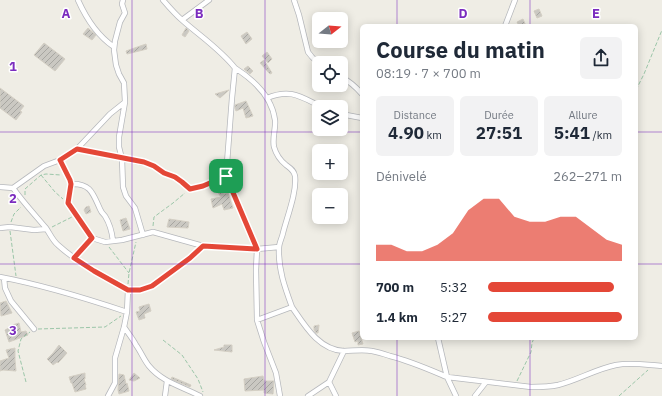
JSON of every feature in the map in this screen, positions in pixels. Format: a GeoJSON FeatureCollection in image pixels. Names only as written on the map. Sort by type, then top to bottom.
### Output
{"type":"FeatureCollection","features":[{"type":"Feature","properties":{"kind":"street"},"geometry":{"type":"LineString","coordinates":[[78,0],[85,15],[114,47]]}},
{"type":"Feature","properties":{"kind":"street"},"geometry":{"type":"LineString","coordinates":[[124,0],[122,4],[125,13],[120,22],[114,47],[117,69],[124,83],[125,102],[119,136],[119,147],[122,159],[123,187],[126,196],[135,208],[140,236]]}},
{"type":"Feature","properties":{"kind":"street"},"geometry":{"type":"LineString","coordinates":[[162,0],[182,20],[206,38],[235,68],[248,76],[267,98],[272,108],[275,120],[274,147],[278,157],[291,168],[295,177],[294,191],[279,247],[279,262],[283,282],[292,307],[308,331],[327,347],[344,351],[372,351],[412,362],[447,377],[530,387],[558,385],[604,368],[617,365],[630,364],[662,366]]}},
{"type":"Feature","properties":{"kind":"street"},"geometry":{"type":"LineString","coordinates":[[182,20],[209,0]]}},
{"type":"Feature","properties":{"kind":"street"},"geometry":{"type":"LineString","coordinates":[[294,0],[300,15],[308,52],[312,57]]}},
{"type":"Feature","properties":{"kind":"street"},"geometry":{"type":"LineString","coordinates":[[506,24],[515,0]]}},
{"type":"Feature","properties":{"kind":"street"},"geometry":{"type":"LineString","coordinates":[[235,68],[226,176],[257,249],[257,320],[276,373],[280,396]]}},
{"type":"Feature","properties":{"kind":"street"},"geometry":{"type":"LineString","coordinates":[[348,80],[360,92]]}},
{"type":"Feature","properties":{"kind":"street"},"geometry":{"type":"LineString","coordinates":[[267,98],[278,94],[293,94],[312,102]]}},
{"type":"Feature","properties":{"kind":"street"},"geometry":{"type":"LineString","coordinates":[[0,187],[13,188],[44,166],[60,160],[77,149],[110,114],[125,102]]}},
{"type":"Feature","properties":{"kind":"street"},"geometry":{"type":"LineString","coordinates":[[348,115],[360,118]]}},
{"type":"Feature","properties":{"kind":"street"},"geometry":{"type":"LineString","coordinates":[[77,149],[122,159],[144,162],[175,177],[190,189]]}},
{"type":"Feature","properties":{"kind":"street"},"geometry":{"type":"LineString","coordinates":[[60,160],[71,184],[68,203],[92,238],[105,242],[140,236],[153,232],[203,246],[257,249],[279,247]]}},
{"type":"Feature","properties":{"kind":"street"},"geometry":{"type":"LineString","coordinates":[[71,184],[83,186],[90,190],[94,195],[100,210],[106,217],[109,224],[113,241]]}},
{"type":"Feature","properties":{"kind":"street"},"geometry":{"type":"LineString","coordinates":[[13,188],[57,244],[74,258],[94,271],[128,290],[140,290],[152,286],[190,258],[203,246]]}},
{"type":"Feature","properties":{"kind":"street"},"geometry":{"type":"LineString","coordinates":[[0,228],[10,227],[34,230],[46,229]]}},
{"type":"Feature","properties":{"kind":"street"},"geometry":{"type":"LineString","coordinates":[[34,329],[11,301],[2,277],[93,301],[127,312]]}},
{"type":"Feature","properties":{"kind":"street"},"geometry":{"type":"LineString","coordinates":[[108,396],[116,383],[115,358],[127,312],[128,290]]}},
{"type":"Feature","properties":{"kind":"street"},"geometry":{"type":"LineString","coordinates":[[257,320],[292,307]]}},
{"type":"Feature","properties":{"kind":"street"},"geometry":{"type":"LineString","coordinates":[[124,327],[143,358],[158,375],[167,381],[200,396]]}},
{"type":"Feature","properties":{"kind":"street"},"geometry":{"type":"LineString","coordinates":[[438,340],[447,377],[456,396]]}},
{"type":"Feature","properties":{"kind":"street"},"geometry":{"type":"LineString","coordinates":[[308,396],[329,382],[344,351]]}},
{"type":"Feature","properties":{"kind":"street"},"geometry":{"type":"LineString","coordinates":[[165,396],[167,381]]}},
{"type":"Feature","properties":{"kind":"street"},"geometry":{"type":"LineString","coordinates":[[329,382],[336,396]]}},
{"type":"Feature","properties":{"kind":"street"},"geometry":{"type":"LineString","coordinates":[[475,396],[486,382]]}},
{"type":"Feature","properties":{"kind":"path"},"geometry":{"type":"LineString","coordinates":[[638,86],[662,30]]}},
{"type":"Feature","properties":{"kind":"path"},"geometry":{"type":"LineString","coordinates":[[17,280],[10,227],[14,214],[24,203],[25,189],[41,175],[67,175]]}},
{"type":"Feature","properties":{"kind":"path"},"geometry":{"type":"LineString","coordinates":[[41,175],[55,192],[68,203]]}},
{"type":"Feature","properties":{"kind":"path"},"geometry":{"type":"LineString","coordinates":[[153,232],[154,218],[190,189],[203,186],[226,176]]}},
{"type":"Feature","properties":{"kind":"path"},"geometry":{"type":"LineString","coordinates":[[46,229],[76,215]]}},
{"type":"Feature","properties":{"kind":"path"},"geometry":{"type":"LineString","coordinates":[[128,290],[129,273],[140,236]]}},
{"type":"Feature","properties":{"kind":"path"},"geometry":{"type":"LineString","coordinates":[[74,258],[92,238]]}},
{"type":"Feature","properties":{"kind":"path"},"geometry":{"type":"LineString","coordinates":[[105,242],[129,273]]}},
{"type":"Feature","properties":{"kind":"path"},"geometry":{"type":"LineString","coordinates":[[26,382],[18,351],[19,344],[21,340],[34,329],[105,327],[127,312]]}},
{"type":"Feature","properties":{"kind":"path"},"geometry":{"type":"LineString","coordinates":[[163,340],[182,355],[198,378],[205,396]]}},
{"type":"Feature","properties":{"kind":"path"},"geometry":{"type":"LineString","coordinates":[[515,385],[531,352],[533,340]]}},
{"type":"Feature","properties":{"kind":"path"},"geometry":{"type":"LineString","coordinates":[[619,396],[653,365]]}},
{"type":"Feature","properties":{"kind":"building"},"geometry":{"type":"Polygon","coordinates":[[[539,9],[542,16],[537,18],[534,11],[539,9]]]}},
{"type":"Feature","properties":{"kind":"building"},"geometry":{"type":"Polygon","coordinates":[[[523,19],[525,24],[518,24],[517,22],[523,19]]]}},
{"type":"Feature","properties":{"kind":"building"},"geometry":{"type":"Polygon","coordinates":[[[88,28],[96,35],[92,40],[83,34],[88,28]]]}},
{"type":"Feature","properties":{"kind":"building"},"geometry":{"type":"Polygon","coordinates":[[[186,28],[189,31],[185,37],[182,35],[186,28]]]}},
{"type":"Feature","properties":{"kind":"building"},"geometry":{"type":"Polygon","coordinates":[[[247,32],[252,39],[246,44],[241,36],[247,32]]]}},
{"type":"Feature","properties":{"kind":"building"},"geometry":{"type":"Polygon","coordinates":[[[44,43],[65,59],[55,71],[34,55],[44,43]]]}},
{"type":"Feature","properties":{"kind":"building"},"geometry":{"type":"Polygon","coordinates":[[[146,44],[147,49],[127,54],[126,51],[146,44]]]}},
{"type":"Feature","properties":{"kind":"building"},"geometry":{"type":"Polygon","coordinates":[[[267,52],[272,59],[268,63],[262,56],[267,52]]]}},
{"type":"Feature","properties":{"kind":"building"},"geometry":{"type":"Polygon","coordinates":[[[264,60],[272,73],[270,74],[260,63],[264,60]]]}},
{"type":"Feature","properties":{"kind":"building"},"geometry":{"type":"Polygon","coordinates":[[[248,66],[253,71],[250,74],[244,69],[248,66]]]}},
{"type":"Feature","properties":{"kind":"building"},"geometry":{"type":"Polygon","coordinates":[[[0,88],[24,106],[20,111],[22,112],[16,120],[0,108],[0,88]]]}},
{"type":"Feature","properties":{"kind":"building"},"geometry":{"type":"Polygon","coordinates":[[[229,90],[220,98],[215,94],[229,90]]]}},
{"type":"Feature","properties":{"kind":"building"},"geometry":{"type":"Polygon","coordinates":[[[246,101],[253,116],[246,118],[243,108],[236,111],[235,105],[246,101]]]}},
{"type":"Feature","properties":{"kind":"building"},"geometry":{"type":"Polygon","coordinates":[[[222,189],[224,194],[228,193],[233,208],[224,210],[222,204],[213,208],[211,199],[221,197],[217,191],[222,189]]]}},
{"type":"Feature","properties":{"kind":"building"},"geometry":{"type":"Polygon","coordinates":[[[89,206],[91,212],[86,214],[84,210],[89,206]]]}},
{"type":"Feature","properties":{"kind":"building"},"geometry":{"type":"Polygon","coordinates":[[[126,218],[130,229],[123,231],[120,220],[126,218]]]}},
{"type":"Feature","properties":{"kind":"building"},"geometry":{"type":"Polygon","coordinates":[[[169,219],[189,222],[188,228],[167,227],[169,219]]]}},
{"type":"Feature","properties":{"kind":"building"},"geometry":{"type":"Polygon","coordinates":[[[6,301],[12,313],[1,316],[0,303],[6,301]]]}},
{"type":"Feature","properties":{"kind":"building"},"geometry":{"type":"Polygon","coordinates":[[[149,304],[151,311],[144,314],[145,318],[139,320],[136,312],[140,311],[139,307],[149,304]]]}},
{"type":"Feature","properties":{"kind":"building"},"geometry":{"type":"Polygon","coordinates":[[[19,323],[21,332],[26,331],[28,335],[9,342],[5,330],[9,328],[9,326],[19,323]]]}},
{"type":"Feature","properties":{"kind":"building"},"geometry":{"type":"Polygon","coordinates":[[[319,325],[318,333],[316,333],[314,326],[319,325]]]}},
{"type":"Feature","properties":{"kind":"building"},"geometry":{"type":"Polygon","coordinates":[[[359,331],[360,340],[362,340],[363,344],[358,345],[358,341],[355,342],[352,333],[359,331]]]}},
{"type":"Feature","properties":{"kind":"building"},"geometry":{"type":"Polygon","coordinates":[[[59,345],[67,353],[58,363],[57,362],[53,365],[47,359],[59,345]]]}},
{"type":"Feature","properties":{"kind":"building"},"geometry":{"type":"Polygon","coordinates":[[[224,345],[232,345],[232,352],[214,350],[224,347],[224,345]]]}},
{"type":"Feature","properties":{"kind":"building"},"geometry":{"type":"Polygon","coordinates":[[[15,348],[16,371],[0,371],[0,361],[9,358],[6,350],[15,348]]]}},
{"type":"Feature","properties":{"kind":"building"},"geometry":{"type":"Polygon","coordinates":[[[85,373],[84,379],[86,389],[75,392],[69,377],[85,373]]]}},
{"type":"Feature","properties":{"kind":"building"},"geometry":{"type":"Polygon","coordinates":[[[134,373],[140,378],[134,381],[129,380],[134,373]]]}},
{"type":"Feature","properties":{"kind":"building"},"geometry":{"type":"Polygon","coordinates":[[[119,374],[124,375],[129,391],[119,394],[118,390],[119,374]]]}},
{"type":"Feature","properties":{"kind":"building"},"geometry":{"type":"Polygon","coordinates":[[[263,376],[264,381],[274,381],[273,394],[264,393],[264,390],[245,391],[244,379],[263,376]]]}},
{"type":"Feature","properties":{"kind":"building"},"geometry":{"type":"Polygon","coordinates":[[[172,377],[191,385],[190,387],[171,379],[172,377]]]}},
{"type":"Feature","properties":{"kind":"route"},"geometry":{"type":"LineString","coordinates":[[77,149],[122,159],[144,162],[175,177],[190,189],[203,186],[226,176],[257,249],[203,246],[190,258],[152,286],[140,290],[128,290],[74,258],[92,238],[68,203],[71,184],[60,160],[77,149]]}}]}
